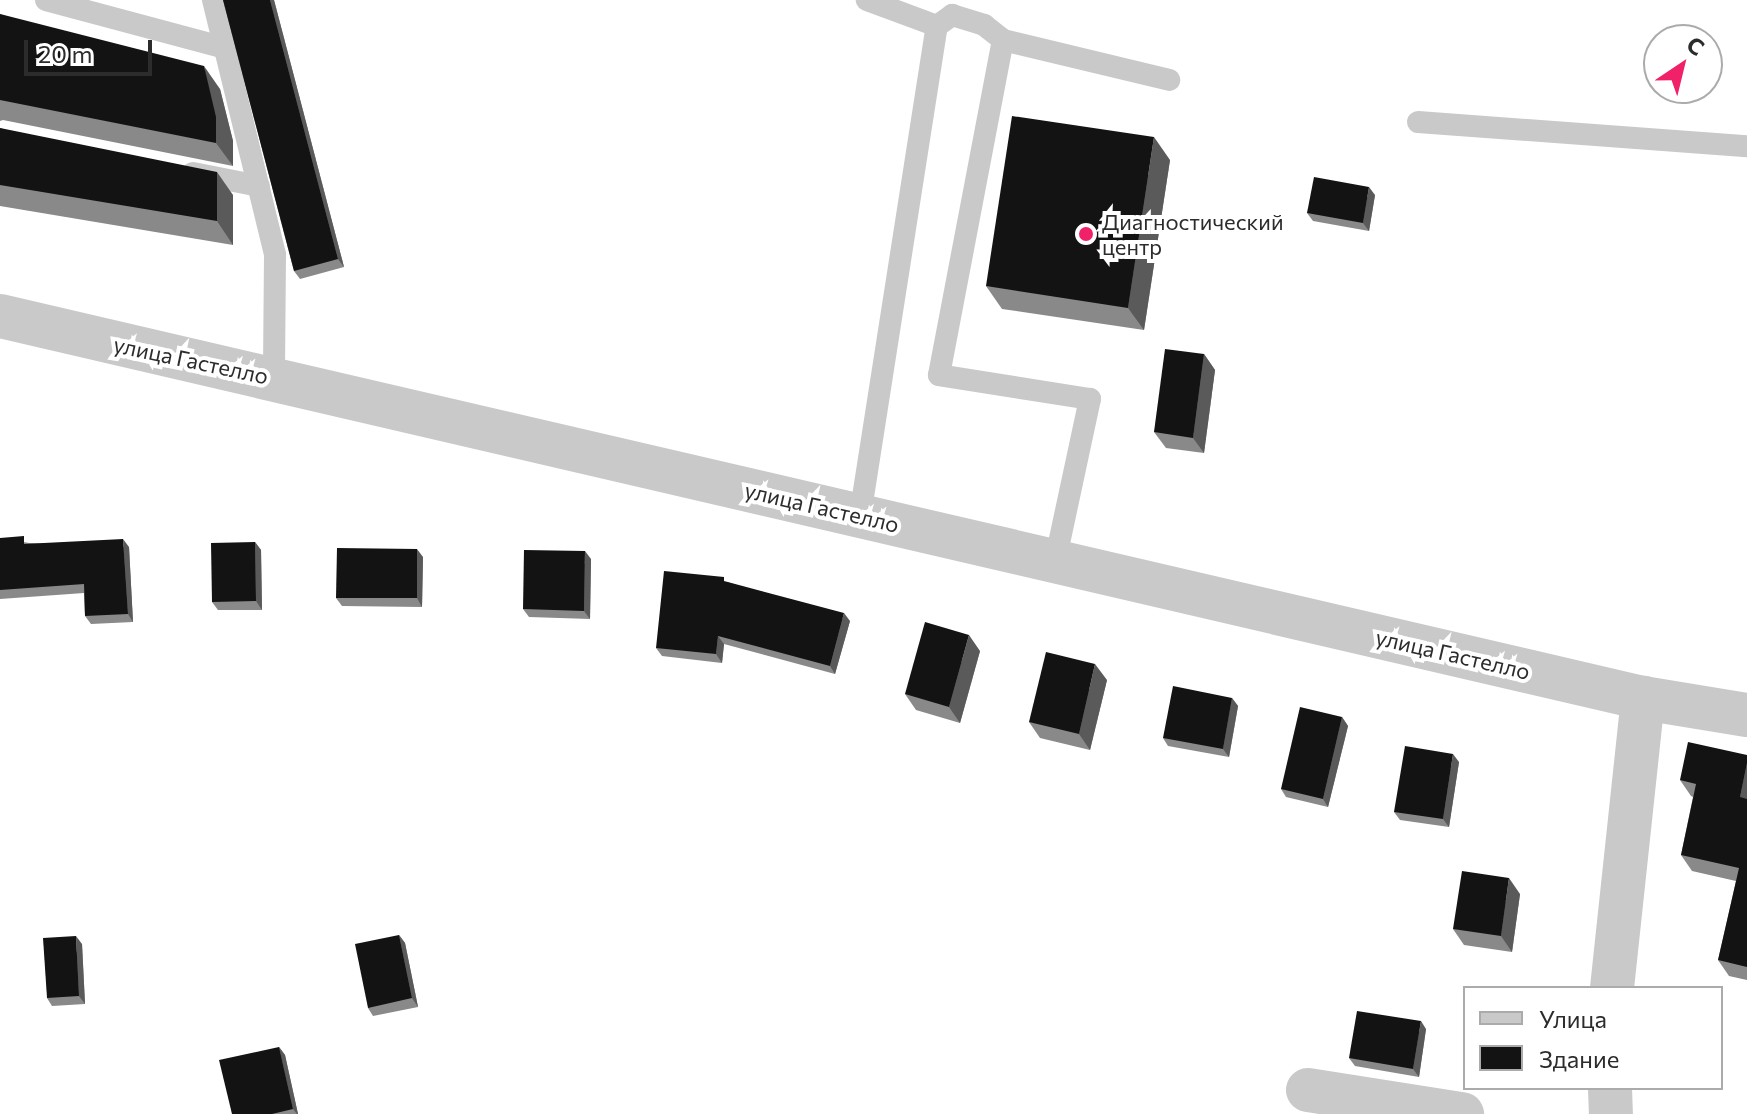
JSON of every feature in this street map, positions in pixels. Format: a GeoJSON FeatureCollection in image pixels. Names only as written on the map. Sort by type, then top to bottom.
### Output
{"type":"FeatureCollection","features":[{"type":"Feature","properties":{"kind":"street","name":"улица Гастелло"},"geometry":{"type":"LineString","coordinates":[[6,324],[274,377],[1643,698],[1747,715]]}},
{"type":"Feature","properties":{"kind":"street"},"geometry":{"type":"LineString","coordinates":[[1612,986],[1643,698]]}},
{"type":"Feature","properties":{"kind":"street"},"geometry":{"type":"LineString","coordinates":[[1308,1090],[1462,1114]]}},
{"type":"Feature","properties":{"kind":"street"},"geometry":{"type":"LineString","coordinates":[[1610,1090],[1611,1114]]}},
{"type":"Feature","properties":{"kind":"lane"},"geometry":{"type":"LineString","coordinates":[[46,0],[225,48]]}},
{"type":"Feature","properties":{"kind":"lane"},"geometry":{"type":"LineString","coordinates":[[213,0],[275,255],[274,377]]}},
{"type":"Feature","properties":{"kind":"lane"},"geometry":{"type":"LineString","coordinates":[[867,0],[937,26]]}},
{"type":"Feature","properties":{"kind":"lane"},"geometry":{"type":"LineString","coordinates":[[860,516],[937,26],[952,15],[984,25],[1003,40],[1169,80]]}},
{"type":"Feature","properties":{"kind":"lane"},"geometry":{"type":"LineString","coordinates":[[1003,40],[939,375],[1090,399],[1055,562]]}},
{"type":"Feature","properties":{"kind":"lane"},"geometry":{"type":"LineString","coordinates":[[1418,122],[1747,146]]}},
{"type":"Feature","properties":{"kind":"lane"},"geometry":{"type":"LineString","coordinates":[[167,168],[259,186]]}},
{"type":"Feature","properties":{"kind":"building"},"geometry":{"type":"Polygon","coordinates":[[[223,0],[270,0],[338,259],[294,271],[223,0]]]}},
{"type":"Feature","properties":{"kind":"building"},"geometry":{"type":"Polygon","coordinates":[[[0,14],[204,66],[216,117],[216,143],[0,100],[0,14]]]}},
{"type":"Feature","properties":{"kind":"building","name":"Диагностический центр"},"geometry":{"type":"Polygon","coordinates":[[[1012,116],[1154,137],[1128,308],[986,286],[1012,116]]]}},
{"type":"Feature","properties":{"kind":"building"},"geometry":{"type":"Polygon","coordinates":[[[0,128],[217,172],[217,221],[0,185],[0,128]]]}},
{"type":"Feature","properties":{"kind":"building"},"geometry":{"type":"Polygon","coordinates":[[[1314,177],[1369,187],[1363,223],[1307,213],[1314,177]]]}},
{"type":"Feature","properties":{"kind":"building"},"geometry":{"type":"Polygon","coordinates":[[[1165,349],[1204,354],[1193,438],[1154,432],[1165,349]]]}},
{"type":"Feature","properties":{"kind":"building"},"geometry":{"type":"Polygon","coordinates":[[[24,536],[24,544],[123,539],[128,614],[85,616],[84,584],[0,590],[0,538],[24,536]]]}},
{"type":"Feature","properties":{"kind":"building"},"geometry":{"type":"Polygon","coordinates":[[[255,542],[256,601],[212,602],[211,543],[255,542]]]}},
{"type":"Feature","properties":{"kind":"building"},"geometry":{"type":"Polygon","coordinates":[[[337,548],[417,549],[417,598],[336,598],[337,548]]]}},
{"type":"Feature","properties":{"kind":"building"},"geometry":{"type":"Polygon","coordinates":[[[524,550],[585,551],[584,611],[523,609],[524,550]]]}},
{"type":"Feature","properties":{"kind":"building"},"geometry":{"type":"Polygon","coordinates":[[[664,571],[724,577],[724,581],[844,613],[830,666],[718,636],[716,654],[656,648],[664,571]]]}},
{"type":"Feature","properties":{"kind":"building"},"geometry":{"type":"Polygon","coordinates":[[[925,622],[969,635],[949,707],[905,694],[925,622]]]}},
{"type":"Feature","properties":{"kind":"building"},"geometry":{"type":"Polygon","coordinates":[[[1046,652],[1095,664],[1079,734],[1029,722],[1046,652]]]}},
{"type":"Feature","properties":{"kind":"building"},"geometry":{"type":"Polygon","coordinates":[[[1173,686],[1232,698],[1223,749],[1163,738],[1173,686]]]}},
{"type":"Feature","properties":{"kind":"building"},"geometry":{"type":"Polygon","coordinates":[[[1300,707],[1342,717],[1323,799],[1281,789],[1300,707]]]}},
{"type":"Feature","properties":{"kind":"building"},"geometry":{"type":"Polygon","coordinates":[[[1688,742],[1747,755],[1740,797],[1747,799],[1747,967],[1718,960],[1739,868],[1681,855],[1696,784],[1680,780],[1688,742]]]}},
{"type":"Feature","properties":{"kind":"building"},"geometry":{"type":"Polygon","coordinates":[[[1405,746],[1453,754],[1443,819],[1394,812],[1405,746]]]}},
{"type":"Feature","properties":{"kind":"building"},"geometry":{"type":"Polygon","coordinates":[[[1462,871],[1509,878],[1501,936],[1453,929],[1462,871]]]}},
{"type":"Feature","properties":{"kind":"building"},"geometry":{"type":"Polygon","coordinates":[[[399,935],[412,998],[368,1008],[355,944],[399,935]]]}},
{"type":"Feature","properties":{"kind":"building"},"geometry":{"type":"Polygon","coordinates":[[[76,936],[79,996],[47,998],[43,938],[76,936]]]}},
{"type":"Feature","properties":{"kind":"building"},"geometry":{"type":"Polygon","coordinates":[[[1357,1011],[1421,1021],[1413,1069],[1349,1058],[1357,1011]]]}},
{"type":"Feature","properties":{"kind":"building"},"geometry":{"type":"Polygon","coordinates":[[[279,1047],[293,1109],[272,1114],[232,1114],[219,1060],[279,1047]]]}},
{"type":"Feature","properties":{"kind":"place","name":"Диагностический центр"},"geometry":{"type":"Point","coordinates":[1086,234]}}]}
